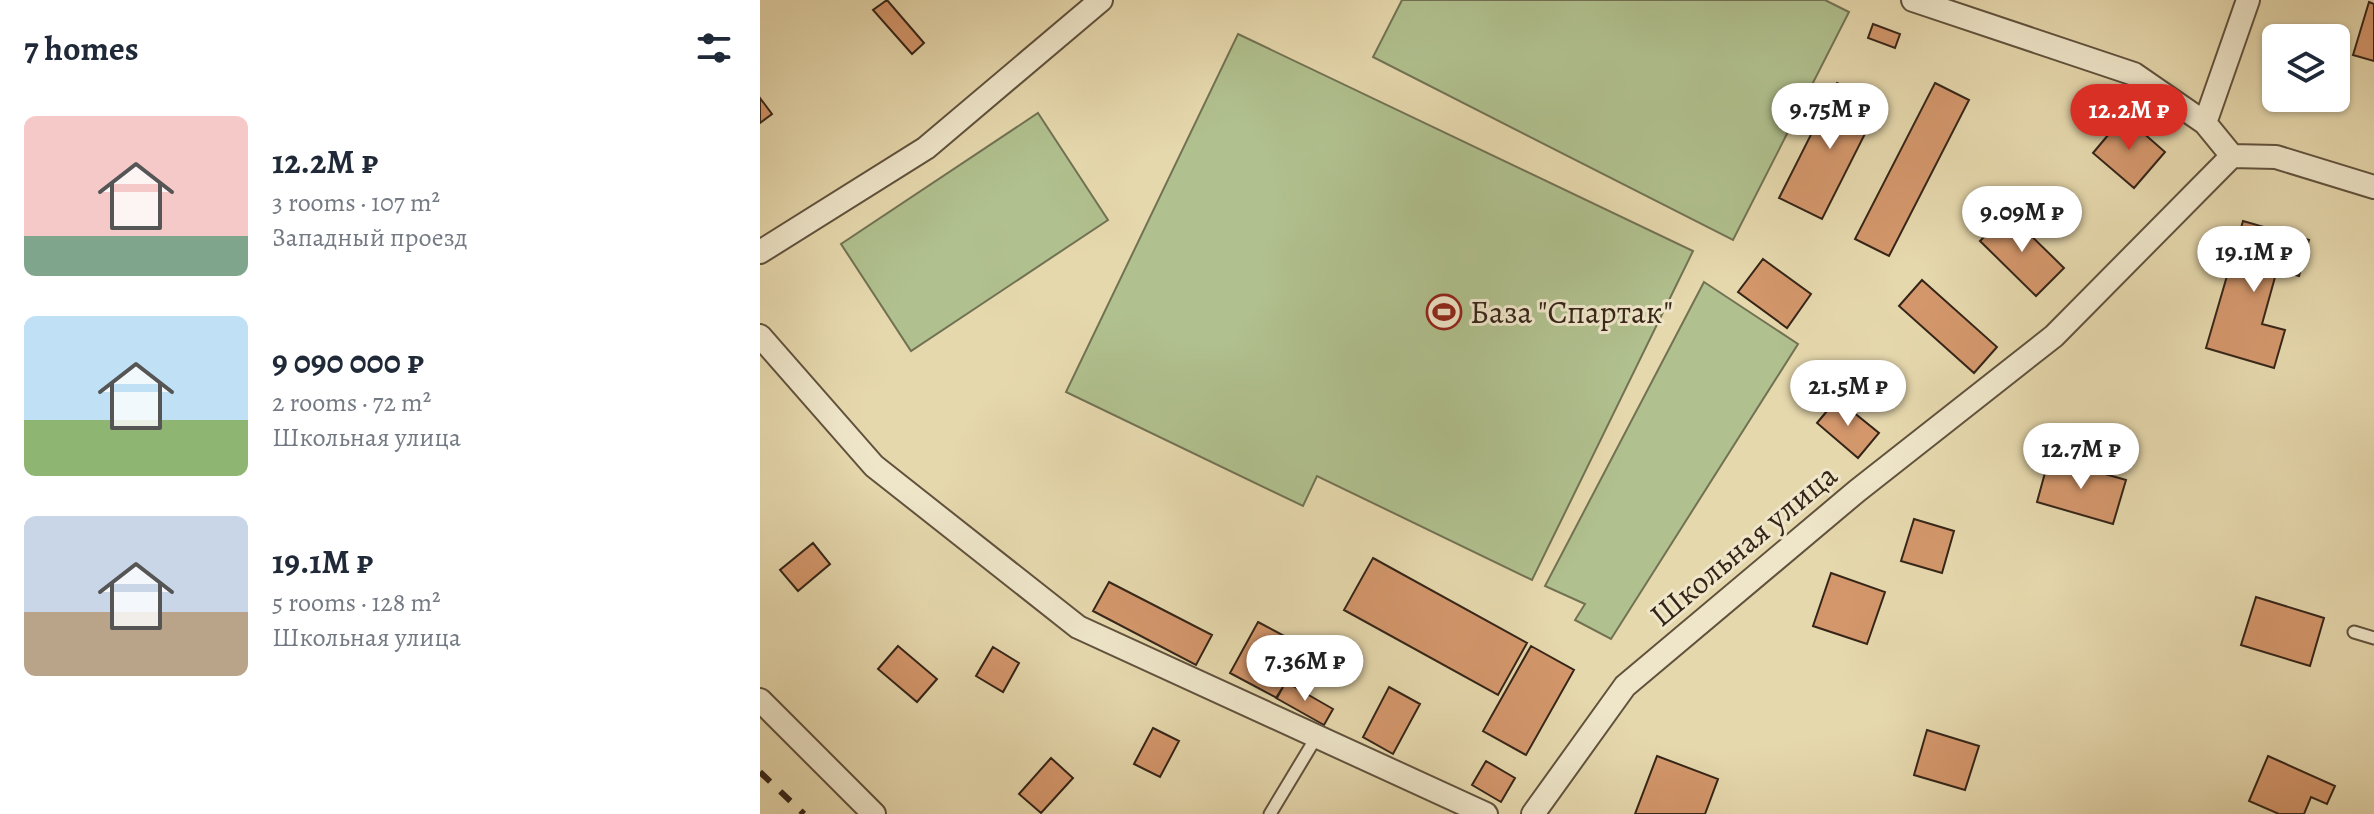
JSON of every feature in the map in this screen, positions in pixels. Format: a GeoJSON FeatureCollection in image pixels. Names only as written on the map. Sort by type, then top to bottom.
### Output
{"type":"FeatureCollection","features":[{"type":"Feature","properties":{"kind":"street"},"geometry":{"type":"LineString","coordinates":[[760,252],[926,148],[1101,0]]}},
{"type":"Feature","properties":{"kind":"street"},"geometry":{"type":"LineString","coordinates":[[1913,0],[2134,74],[2205,123],[2232,156],[2276,157],[2374,187]]}},
{"type":"Feature","properties":{"kind":"street"},"geometry":{"type":"LineString","coordinates":[[2205,123],[2248,0]]}},
{"type":"Feature","properties":{"kind":"street","name":"Школьная улица"},"geometry":{"type":"LineString","coordinates":[[1533,814],[1625,686],[1857,491],[2054,336],[2232,156]]}},
{"type":"Feature","properties":{"kind":"street"},"geometry":{"type":"LineString","coordinates":[[760,336],[874,466],[1078,627],[1486,814]]}},
{"type":"Feature","properties":{"kind":"street"},"geometry":{"type":"LineString","coordinates":[[760,700],[874,814]]}},
{"type":"Feature","properties":{"kind":"lane"},"geometry":{"type":"LineString","coordinates":[[2354,632],[2374,638]]}},
{"type":"Feature","properties":{"kind":"lane"},"geometry":{"type":"LineString","coordinates":[[1270,814],[1317,736]]}},
{"type":"Feature","properties":{"kind":"green space"},"geometry":{"type":"Polygon","coordinates":[[[1402,0],[1825,0],[1849,12],[1733,240],[1373,57],[1402,0]]]}},
{"type":"Feature","properties":{"kind":"green space"},"geometry":{"type":"Polygon","coordinates":[[[1238,34],[1693,251],[1532,580],[1317,476],[1303,506],[1066,392],[1238,34]]]}},
{"type":"Feature","properties":{"kind":"green space"},"geometry":{"type":"Polygon","coordinates":[[[1038,113],[1108,220],[911,351],[841,244],[1038,113]]]}},
{"type":"Feature","properties":{"kind":"green space"},"geometry":{"type":"Polygon","coordinates":[[[1704,282],[1798,344],[1611,639],[1575,620],[1585,604],[1545,586],[1704,282]]]}},
{"type":"Feature","properties":{"kind":"building"},"geometry":{"type":"Polygon","coordinates":[[[887,0],[924,43],[912,54],[873,10],[887,0]]]}},
{"type":"Feature","properties":{"kind":"building"},"geometry":{"type":"Polygon","coordinates":[[[2369,2],[2374,4],[2374,61],[2353,55],[2369,2]]]}},
{"type":"Feature","properties":{"kind":"building"},"geometry":{"type":"Polygon","coordinates":[[[1873,24],[1900,34],[1895,48],[1868,38],[1873,24]]]}},
{"type":"Feature","properties":{"kind":"building"},"geometry":{"type":"Polygon","coordinates":[[[1837,83],[1880,104],[1822,219],[1779,198],[1837,83]]]}},
{"type":"Feature","properties":{"kind":"building"},"geometry":{"type":"Polygon","coordinates":[[[1935,83],[1969,100],[1889,256],[1855,239],[1935,83]]]}},
{"type":"Feature","properties":{"kind":"building"},"geometry":{"type":"Polygon","coordinates":[[[760,98],[772,114],[760,123],[760,98]]]}},
{"type":"Feature","properties":{"kind":"building"},"geometry":{"type":"Polygon","coordinates":[[[2124,116],[2165,152],[2134,188],[2093,153],[2124,116]]]}},
{"type":"Feature","properties":{"kind":"building"},"geometry":{"type":"Polygon","coordinates":[[[2008,213],[2064,268],[2036,296],[1980,241],[2008,213]]]}},
{"type":"Feature","properties":{"kind":"building"},"geometry":{"type":"Polygon","coordinates":[[[2243,221],[2309,240],[2299,276],[2277,270],[2262,324],[2285,330],[2274,368],[2206,348],[2243,221]]]}},
{"type":"Feature","properties":{"kind":"building"},"geometry":{"type":"Polygon","coordinates":[[[1763,259],[1811,294],[1787,328],[1738,292],[1763,259]]]}},
{"type":"Feature","properties":{"kind":"building"},"geometry":{"type":"Polygon","coordinates":[[[1922,280],[1997,347],[1974,373],[1899,306],[1922,280]]]}},
{"type":"Feature","properties":{"kind":"building"},"geometry":{"type":"Polygon","coordinates":[[[1837,399],[1879,433],[1858,458],[1817,423],[1837,399]]]}},
{"type":"Feature","properties":{"kind":"building"},"geometry":{"type":"Polygon","coordinates":[[[2049,458],[2126,480],[2113,524],[2037,502],[2049,458]]]}},
{"type":"Feature","properties":{"kind":"building"},"geometry":{"type":"Polygon","coordinates":[[[1914,519],[1954,531],[1942,573],[1901,561],[1914,519]]]}},
{"type":"Feature","properties":{"kind":"building"},"geometry":{"type":"Polygon","coordinates":[[[813,543],[830,564],[798,591],[780,570],[813,543]]]}},
{"type":"Feature","properties":{"kind":"building"},"geometry":{"type":"Polygon","coordinates":[[[1373,558],[1527,643],[1498,695],[1344,610],[1373,558]]]}},
{"type":"Feature","properties":{"kind":"building"},"geometry":{"type":"Polygon","coordinates":[[[1831,573],[1885,592],[1867,644],[1813,626],[1831,573]]]}},
{"type":"Feature","properties":{"kind":"building"},"geometry":{"type":"Polygon","coordinates":[[[1109,582],[1212,635],[1196,665],[1093,611],[1109,582]]]}},
{"type":"Feature","properties":{"kind":"building"},"geometry":{"type":"Polygon","coordinates":[[[2256,597],[2324,618],[2310,666],[2241,645],[2256,597]]]}},
{"type":"Feature","properties":{"kind":"building"},"geometry":{"type":"Polygon","coordinates":[[[1258,622],[1305,647],[1277,698],[1230,673],[1258,622]]]}},
{"type":"Feature","properties":{"kind":"building"},"geometry":{"type":"Polygon","coordinates":[[[898,646],[937,679],[917,702],[878,669],[898,646]]]}},
{"type":"Feature","properties":{"kind":"building"},"geometry":{"type":"Polygon","coordinates":[[[1531,646],[1574,670],[1526,755],[1483,731],[1531,646]]]}},
{"type":"Feature","properties":{"kind":"building"},"geometry":{"type":"Polygon","coordinates":[[[993,647],[1019,663],[1003,692],[976,676],[993,647]]]}},
{"type":"Feature","properties":{"kind":"building"},"geometry":{"type":"Polygon","coordinates":[[[1286,682],[1333,709],[1324,725],[1276,698],[1286,682]]]}},
{"type":"Feature","properties":{"kind":"building"},"geometry":{"type":"Polygon","coordinates":[[[1389,687],[1420,704],[1393,754],[1363,737],[1389,687]]]}},
{"type":"Feature","properties":{"kind":"building"},"geometry":{"type":"Polygon","coordinates":[[[1153,728],[1179,741],[1160,777],[1134,764],[1153,728]]]}},
{"type":"Feature","properties":{"kind":"building"},"geometry":{"type":"Polygon","coordinates":[[[1927,730],[1979,746],[1965,790],[1914,775],[1927,730]]]}},
{"type":"Feature","properties":{"kind":"building"},"geometry":{"type":"Polygon","coordinates":[[[1657,756],[1718,779],[1705,814],[1635,814],[1657,756]]]}},
{"type":"Feature","properties":{"kind":"building"},"geometry":{"type":"Polygon","coordinates":[[[2268,756],[2335,786],[2327,804],[2311,797],[2304,814],[2279,814],[2249,801],[2268,756]]]}},
{"type":"Feature","properties":{"kind":"building"},"geometry":{"type":"Polygon","coordinates":[[[1051,758],[1073,778],[1041,813],[1019,794],[1051,758]]]}},
{"type":"Feature","properties":{"kind":"building"},"geometry":{"type":"Polygon","coordinates":[[[1486,761],[1515,778],[1501,802],[1472,785],[1486,761]]]}},
{"type":"Feature","properties":{"kind":"railway"},"geometry":{"type":"LineString","coordinates":[[760,772],[804,814]]}},
{"type":"Feature","properties":{"kind":"place","name":"База \"Спартак\""},"geometry":{"type":"Point","coordinates":[1444,312]}}]}
